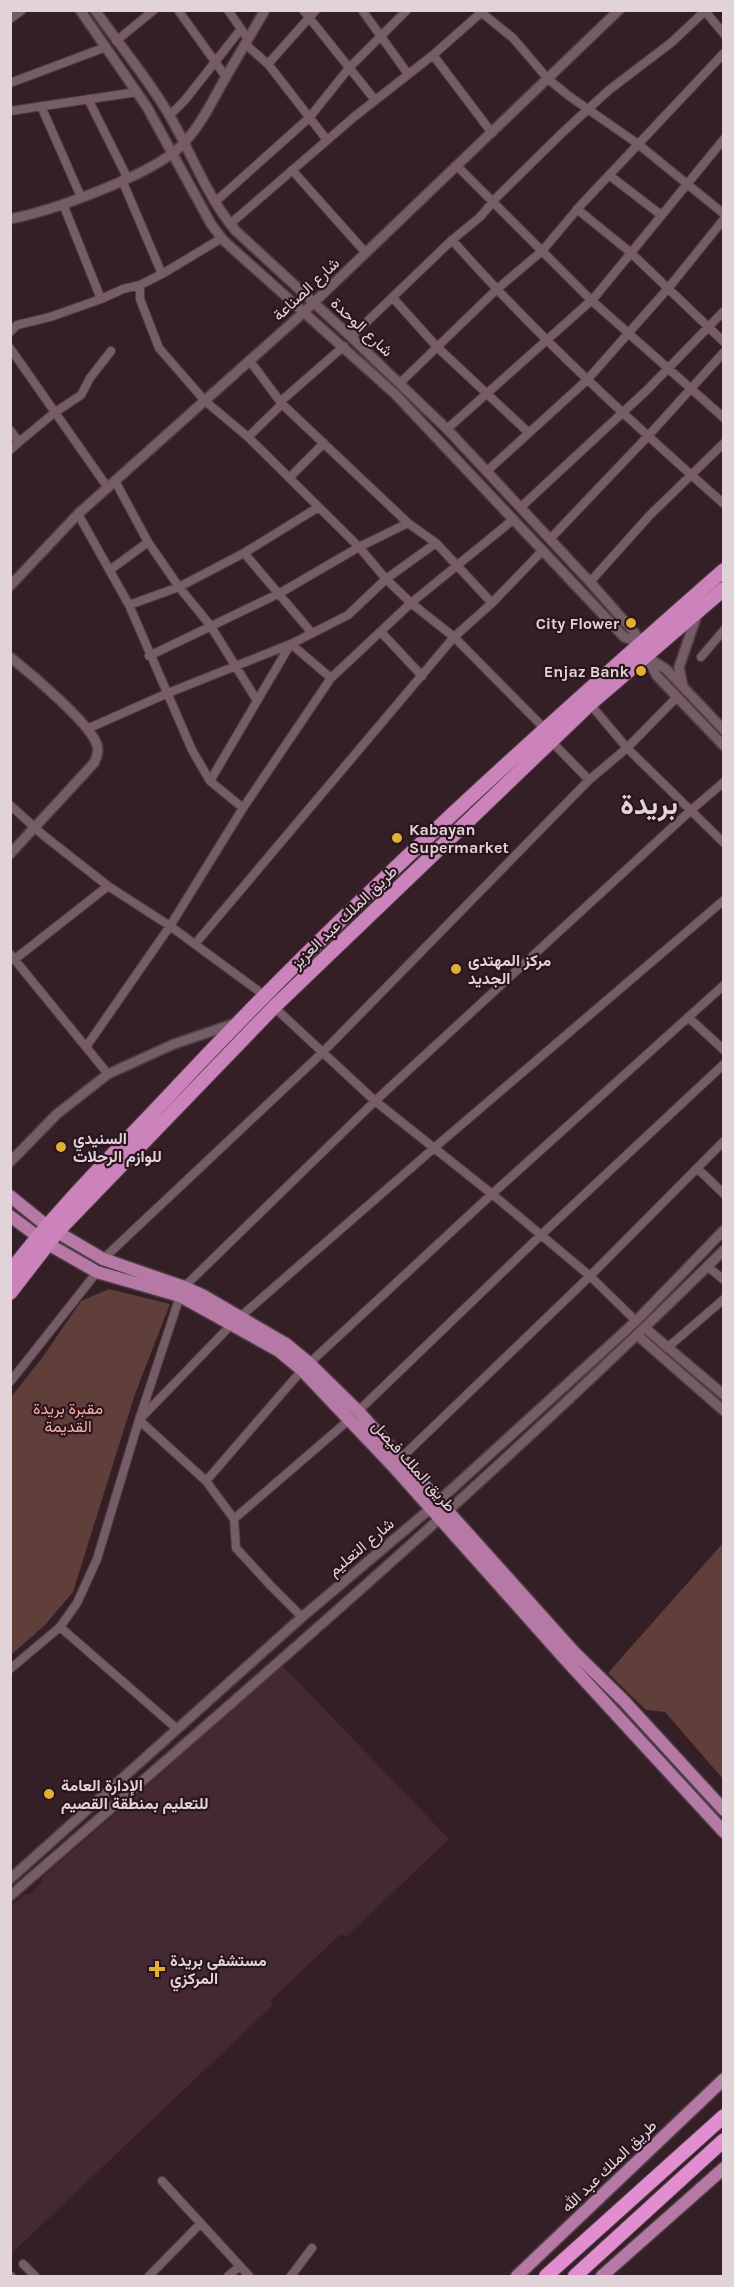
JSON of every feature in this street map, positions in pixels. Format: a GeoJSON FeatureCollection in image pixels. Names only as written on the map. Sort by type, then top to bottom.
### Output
{"type":"FeatureCollection","features":[{"type":"Feature","properties":{"kind":"highway","name":"طريق الملك عبد العزيز"},"geometry":{"type":"LineString","coordinates":[[10,1272],[42,1240],[264,995],[544,728],[723,570]]}},
{"type":"Feature","properties":{"kind":"highway","name":"طريق الملك عبد العزيز"},"geometry":{"type":"LineString","coordinates":[[52,1228],[274,1007],[551,741],[701,607],[723,591]]}},
{"type":"Feature","properties":{"kind":"highway","name":"طريق الملك عبد العزيز"},"geometry":{"type":"LineString","coordinates":[[10,1293],[42,1240]]}},
{"type":"Feature","properties":{"kind":"highway"},"geometry":{"type":"LineString","coordinates":[[546,2277],[723,2116]]}},
{"type":"Feature","properties":{"kind":"highway"},"geometry":{"type":"LineString","coordinates":[[575,2277],[723,2140]]}},
{"type":"Feature","properties":{"kind":"main road","name":"طريق الملك فيصل"},"geometry":{"type":"LineString","coordinates":[[10,1196],[52,1228],[103,1259],[182,1292],[286,1344],[354,1415],[400,1458],[438,1509],[574,1652],[624,1701],[723,1810]]}},
{"type":"Feature","properties":{"kind":"main road","name":"طريق الملك فيصل"},"geometry":{"type":"LineString","coordinates":[[10,1216],[42,1240],[97,1272],[182,1292]]}},
{"type":"Feature","properties":{"kind":"main road","name":"طريق الملك فيصل"},"geometry":{"type":"LineString","coordinates":[[354,1415],[723,1832]]}},
{"type":"Feature","properties":{"kind":"main road","name":"طريق الملك عبد الله"},"geometry":{"type":"LineString","coordinates":[[517,2277],[723,2079]]}},
{"type":"Feature","properties":{"kind":"main road"},"geometry":{"type":"LineString","coordinates":[[602,2277],[723,2168]]}},
{"type":"Feature","properties":{"kind":"street"},"geometry":{"type":"LineString","coordinates":[[10,19],[22,10]]}},
{"type":"Feature","properties":{"kind":"street"},"geometry":{"type":"LineString","coordinates":[[80,10],[137,92],[211,224],[222,238],[395,394],[624,637],[641,643]]}},
{"type":"Feature","properties":{"kind":"street","name":"شارع الوحدة"},"geometry":{"type":"LineString","coordinates":[[95,10],[169,116],[215,202],[230,224],[447,429],[590,582],[635,633],[641,643]]}},
{"type":"Feature","properties":{"kind":"street"},"geometry":{"type":"LineString","coordinates":[[116,41],[153,10]]}},
{"type":"Feature","properties":{"kind":"street"},"geometry":{"type":"LineString","coordinates":[[178,10],[226,77]]}},
{"type":"Feature","properties":{"kind":"street"},"geometry":{"type":"LineString","coordinates":[[228,10],[247,41],[268,64],[327,140]]}},
{"type":"Feature","properties":{"kind":"street"},"geometry":{"type":"LineString","coordinates":[[10,219],[81,197],[173,154],[204,117],[265,10]]}},
{"type":"Feature","properties":{"kind":"street"},"geometry":{"type":"LineString","coordinates":[[303,10],[375,100]]}},
{"type":"Feature","properties":{"kind":"street"},"geometry":{"type":"LineString","coordinates":[[268,64],[316,10]]}},
{"type":"Feature","properties":{"kind":"street"},"geometry":{"type":"LineString","coordinates":[[362,10],[408,74]]}},
{"type":"Feature","properties":{"kind":"street"},"geometry":{"type":"LineString","coordinates":[[215,202],[309,118],[349,68],[407,10]]}},
{"type":"Feature","properties":{"kind":"street","name":"شارع الصناعة"},"geometry":{"type":"LineString","coordinates":[[10,586],[78,514],[314,303],[619,10]]}},
{"type":"Feature","properties":{"kind":"street"},"geometry":{"type":"LineString","coordinates":[[351,337],[452,240],[480,217],[587,110],[609,90],[672,42],[705,11],[723,34]]}},
{"type":"Feature","properties":{"kind":"street"},"geometry":{"type":"LineString","coordinates":[[230,224],[327,140],[483,12],[513,38],[548,79],[587,110],[638,144],[723,214]]}},
{"type":"Feature","properties":{"kind":"street"},"geometry":{"type":"LineString","coordinates":[[169,116],[185,100],[241,28]]}},
{"type":"Feature","properties":{"kind":"street"},"geometry":{"type":"LineString","coordinates":[[10,82],[106,47]]}},
{"type":"Feature","properties":{"kind":"street"},"geometry":{"type":"LineString","coordinates":[[400,383],[496,290],[542,251],[577,209],[723,53]]}},
{"type":"Feature","properties":{"kind":"street"},"geometry":{"type":"LineString","coordinates":[[433,55],[492,133]]}},
{"type":"Feature","properties":{"kind":"street"},"geometry":{"type":"LineString","coordinates":[[10,111],[137,92]]}},
{"type":"Feature","properties":{"kind":"street"},"geometry":{"type":"LineString","coordinates":[[88,99],[125,178],[162,274]]}},
{"type":"Feature","properties":{"kind":"street"},"geometry":{"type":"LineString","coordinates":[[41,106],[81,197]]}},
{"type":"Feature","properties":{"kind":"street"},"geometry":{"type":"LineString","coordinates":[[447,429],[591,300],[723,139]]}},
{"type":"Feature","properties":{"kind":"street"},"geometry":{"type":"LineString","coordinates":[[456,166],[591,300],[723,418]]}},
{"type":"Feature","properties":{"kind":"street"},"geometry":{"type":"LineString","coordinates":[[292,170],[366,253]]}},
{"type":"Feature","properties":{"kind":"street"},"geometry":{"type":"LineString","coordinates":[[609,175],[661,215]]}},
{"type":"Feature","properties":{"kind":"street"},"geometry":{"type":"LineString","coordinates":[[63,204],[101,299]]}},
{"type":"Feature","properties":{"kind":"street"},"geometry":{"type":"LineString","coordinates":[[577,209],[630,252],[723,342]]}},
{"type":"Feature","properties":{"kind":"street"},"geometry":{"type":"LineString","coordinates":[[487,471],[587,380],[667,289],[723,219]]}},
{"type":"Feature","properties":{"kind":"street"},"geometry":{"type":"LineString","coordinates":[[10,332],[17,325],[50,317],[123,289],[140,285],[222,238]]}},
{"type":"Feature","properties":{"kind":"street"},"geometry":{"type":"LineString","coordinates":[[452,240],[496,290],[546,341],[723,504]]}},
{"type":"Feature","properties":{"kind":"street"},"geometry":{"type":"LineString","coordinates":[[140,285],[140,299],[159,348],[205,401],[248,437],[317,508],[359,547],[386,579],[411,603],[454,637],[544,728]]}},
{"type":"Feature","properties":{"kind":"street"},"geometry":{"type":"LineString","coordinates":[[393,298],[437,347],[529,433]]}},
{"type":"Feature","properties":{"kind":"street"},"geometry":{"type":"LineString","coordinates":[[521,507],[623,412],[723,311]]}},
{"type":"Feature","properties":{"kind":"street"},"geometry":{"type":"LineString","coordinates":[[248,437],[281,403],[344,346]]}},
{"type":"Feature","properties":{"kind":"street"},"geometry":{"type":"LineString","coordinates":[[10,348],[54,413],[112,484],[179,587],[210,625],[256,699]]}},
{"type":"Feature","properties":{"kind":"street"},"geometry":{"type":"LineString","coordinates":[[10,450],[54,413],[81,395],[90,378],[111,351]]}},
{"type":"Feature","properties":{"kind":"street"},"geometry":{"type":"LineString","coordinates":[[550,538],[648,436],[723,352]]}},
{"type":"Feature","properties":{"kind":"street"},"geometry":{"type":"LineString","coordinates":[[250,361],[281,403],[408,523],[436,543],[492,603]]}},
{"type":"Feature","properties":{"kind":"street"},"geometry":{"type":"LineString","coordinates":[[10,430],[19,442]]}},
{"type":"Feature","properties":{"kind":"street"},"geometry":{"type":"LineString","coordinates":[[289,478],[324,443]]}},
{"type":"Feature","properties":{"kind":"street"},"geometry":{"type":"LineString","coordinates":[[590,582],[649,516],[723,443]]}},
{"type":"Feature","properties":{"kind":"street"},"geometry":{"type":"LineString","coordinates":[[129,605],[179,587],[244,553],[317,508]]}},
{"type":"Feature","properties":{"kind":"street"},"geometry":{"type":"LineString","coordinates":[[78,514],[129,605],[149,656],[168,693],[192,750],[210,780],[243,808]]}},
{"type":"Feature","properties":{"kind":"street"},"geometry":{"type":"LineString","coordinates":[[86,1047],[170,926],[243,808],[330,678],[411,603],[514,519]]}},
{"type":"Feature","properties":{"kind":"street"},"geometry":{"type":"LineString","coordinates":[[149,656],[280,593],[359,547],[408,523]]}},
{"type":"Feature","properties":{"kind":"street"},"geometry":{"type":"LineString","coordinates":[[110,570],[148,542]]}},
{"type":"Feature","properties":{"kind":"street"},"geometry":{"type":"LineString","coordinates":[[87,729],[168,693],[291,644],[348,615],[386,579],[436,543]]}},
{"type":"Feature","properties":{"kind":"street"},"geometry":{"type":"LineString","coordinates":[[195,944],[454,637],[492,603],[543,550]]}},
{"type":"Feature","properties":{"kind":"street"},"geometry":{"type":"LineString","coordinates":[[244,553],[312,633]]}},
{"type":"Feature","properties":{"kind":"street"},"geometry":{"type":"LineString","coordinates":[[683,687],[679,667],[701,607]]}},
{"type":"Feature","properties":{"kind":"street"},"geometry":{"type":"LineString","coordinates":[[701,657],[723,630]]}},
{"type":"Feature","properties":{"kind":"street"},"geometry":{"type":"LineString","coordinates":[[381,632],[422,676]]}},
{"type":"Feature","properties":{"kind":"street"},"geometry":{"type":"LineString","coordinates":[[291,644],[330,678]]}},
{"type":"Feature","properties":{"kind":"street"},"geometry":{"type":"LineString","coordinates":[[210,780],[256,699],[291,644]]}},
{"type":"Feature","properties":{"kind":"street"},"geometry":{"type":"LineString","coordinates":[[10,657],[72,712],[87,729],[98,747],[94,763],[10,854]]}},
{"type":"Feature","properties":{"kind":"street"},"geometry":{"type":"LineString","coordinates":[[647,657],[666,669],[723,730]]}},
{"type":"Feature","properties":{"kind":"street"},"geometry":{"type":"LineString","coordinates":[[647,657],[657,676],[723,746]]}},
{"type":"Feature","properties":{"kind":"street"},"geometry":{"type":"LineString","coordinates":[[103,1259],[323,1052],[589,780],[627,748],[677,697]]}},
{"type":"Feature","properties":{"kind":"street"},"geometry":{"type":"LineString","coordinates":[[590,704],[627,748],[723,843]]}},
{"type":"Feature","properties":{"kind":"street"},"geometry":{"type":"LineString","coordinates":[[551,741],[589,780]]}},
{"type":"Feature","properties":{"kind":"street"},"geometry":{"type":"LineString","coordinates":[[10,1670],[60,1627],[77,1603],[97,1559],[139,1420],[182,1292],[375,1101],[723,783]]}},
{"type":"Feature","properties":{"kind":"street"},"geometry":{"type":"LineString","coordinates":[[10,805],[50,841],[108,886],[170,926],[264,995]]}},
{"type":"Feature","properties":{"kind":"street"},"geometry":{"type":"LineString","coordinates":[[108,886],[13,956],[108,1074]]}},
{"type":"Feature","properties":{"kind":"street"},"geometry":{"type":"LineString","coordinates":[[139,1420],[237,1321],[723,900]]}},
{"type":"Feature","properties":{"kind":"street"},"geometry":{"type":"LineString","coordinates":[[206,1481],[306,1366],[723,985]]}},
{"type":"Feature","properties":{"kind":"street"},"geometry":{"type":"LineString","coordinates":[[274,1007],[375,1101],[590,1276],[636,1321]]}},
{"type":"Feature","properties":{"kind":"street"},"geometry":{"type":"LineString","coordinates":[[688,1017],[723,1050]]}},
{"type":"Feature","properties":{"kind":"street"},"geometry":{"type":"LineString","coordinates":[[10,1162],[57,1114],[108,1074],[174,1044],[238,1022]]}},
{"type":"Feature","properties":{"kind":"street"},"geometry":{"type":"LineString","coordinates":[[234,1519],[354,1415],[540,1235],[723,1064]]}},
{"type":"Feature","properties":{"kind":"street"},"geometry":{"type":"LineString","coordinates":[[400,1458],[590,1276],[723,1141]]}},
{"type":"Feature","properties":{"kind":"street"},"geometry":{"type":"LineString","coordinates":[[697,1168],[723,1194]]}},
{"type":"Feature","properties":{"kind":"street","name":"شارع التعليم"},"geometry":{"type":"LineString","coordinates":[[10,1879],[302,1617],[438,1509],[636,1321],[723,1230]]}},
{"type":"Feature","properties":{"kind":"street","name":"شارع التعليم"},"geometry":{"type":"LineString","coordinates":[[10,1896],[438,1509],[645,1328],[723,1250]]}},
{"type":"Feature","properties":{"kind":"street"},"geometry":{"type":"LineString","coordinates":[[707,1266],[723,1280]]}},
{"type":"Feature","properties":{"kind":"street"},"geometry":{"type":"LineString","coordinates":[[10,1382],[97,1272]]}},
{"type":"Feature","properties":{"kind":"street"},"geometry":{"type":"LineString","coordinates":[[668,1348],[723,1299]]}},
{"type":"Feature","properties":{"kind":"street"},"geometry":{"type":"LineString","coordinates":[[645,1328],[723,1393]]}},
{"type":"Feature","properties":{"kind":"street"},"geometry":{"type":"LineString","coordinates":[[637,1335],[723,1411]]}},
{"type":"Feature","properties":{"kind":"street"},"geometry":{"type":"LineString","coordinates":[[139,1420],[206,1481],[234,1519],[236,1548],[302,1617]]}},
{"type":"Feature","properties":{"kind":"street"},"geometry":{"type":"LineString","coordinates":[[60,1627],[176,1728]]}},
{"type":"Feature","properties":{"kind":"street"},"geometry":{"type":"LineString","coordinates":[[162,2181],[249,2277]]}},
{"type":"Feature","properties":{"kind":"street"},"geometry":{"type":"LineString","coordinates":[[149,2277],[201,2223]]}},
{"type":"Feature","properties":{"kind":"street"},"geometry":{"type":"LineString","coordinates":[[291,2277],[312,2248]]}},
{"type":"Feature","properties":{"kind":"street"},"geometry":{"type":"LineString","coordinates":[[23,2264],[35,2277]]}},
{"type":"Feature","properties":{"kind":"street"},"geometry":{"type":"LineString","coordinates":[[228,2277],[239,2267]]}},
{"type":"Feature","properties":{"kind":"shaded area","name":"مستشفى بريدة المركزي"},"geometry":{"type":"Polygon","coordinates":[[[283,1666],[449,1839],[346,1937],[341,1934],[271,2000],[273,2005],[11,2254],[11,1906],[25,1894],[30,1894],[41,1883],[42,1878],[283,1666]]]}},
{"type":"Feature","properties":{"kind":"green space","name":"مقبرة بريدة القديمة"},"geometry":{"type":"Polygon","coordinates":[[[109,1289],[170,1304],[135,1394],[73,1592],[45,1625],[11,1655],[11,1397],[42,1358],[81,1301],[109,1289]]]}},
{"type":"Feature","properties":{"kind":"green space"},"geometry":{"type":"Polygon","coordinates":[[[723,1543],[723,1779],[665,1712],[646,1710],[608,1673],[723,1543]]]}},
{"type":"Feature","properties":{"kind":"place","name":"City Flower"},"geometry":{"type":"Point","coordinates":[631,623]}},
{"type":"Feature","properties":{"kind":"place","name":"Enjaz Bank"},"geometry":{"type":"Point","coordinates":[641,671]}},
{"type":"Feature","properties":{"kind":"place","name":"Kabayan Supermarket"},"geometry":{"type":"Point","coordinates":[397,838]}},
{"type":"Feature","properties":{"kind":"place","name":"مركز المهتدى الجديد"},"geometry":{"type":"Point","coordinates":[456,969]}},
{"type":"Feature","properties":{"kind":"place","name":"السنيدي للوازم الرحلات"},"geometry":{"type":"Point","coordinates":[61,1147]}},
{"type":"Feature","properties":{"kind":"place","name":"الإدارة العامة للتعليم بمنطقة القصيم"},"geometry":{"type":"Point","coordinates":[49,1794]}},
{"type":"Feature","properties":{"kind":"place","name":"مستشفى بريدة المركزي"},"geometry":{"type":"Point","coordinates":[157,1969]}},
{"type":"Feature","properties":{"kind":"district","name":"بريدة"},"geometry":{"type":"Point","coordinates":[649,804]}}]}
